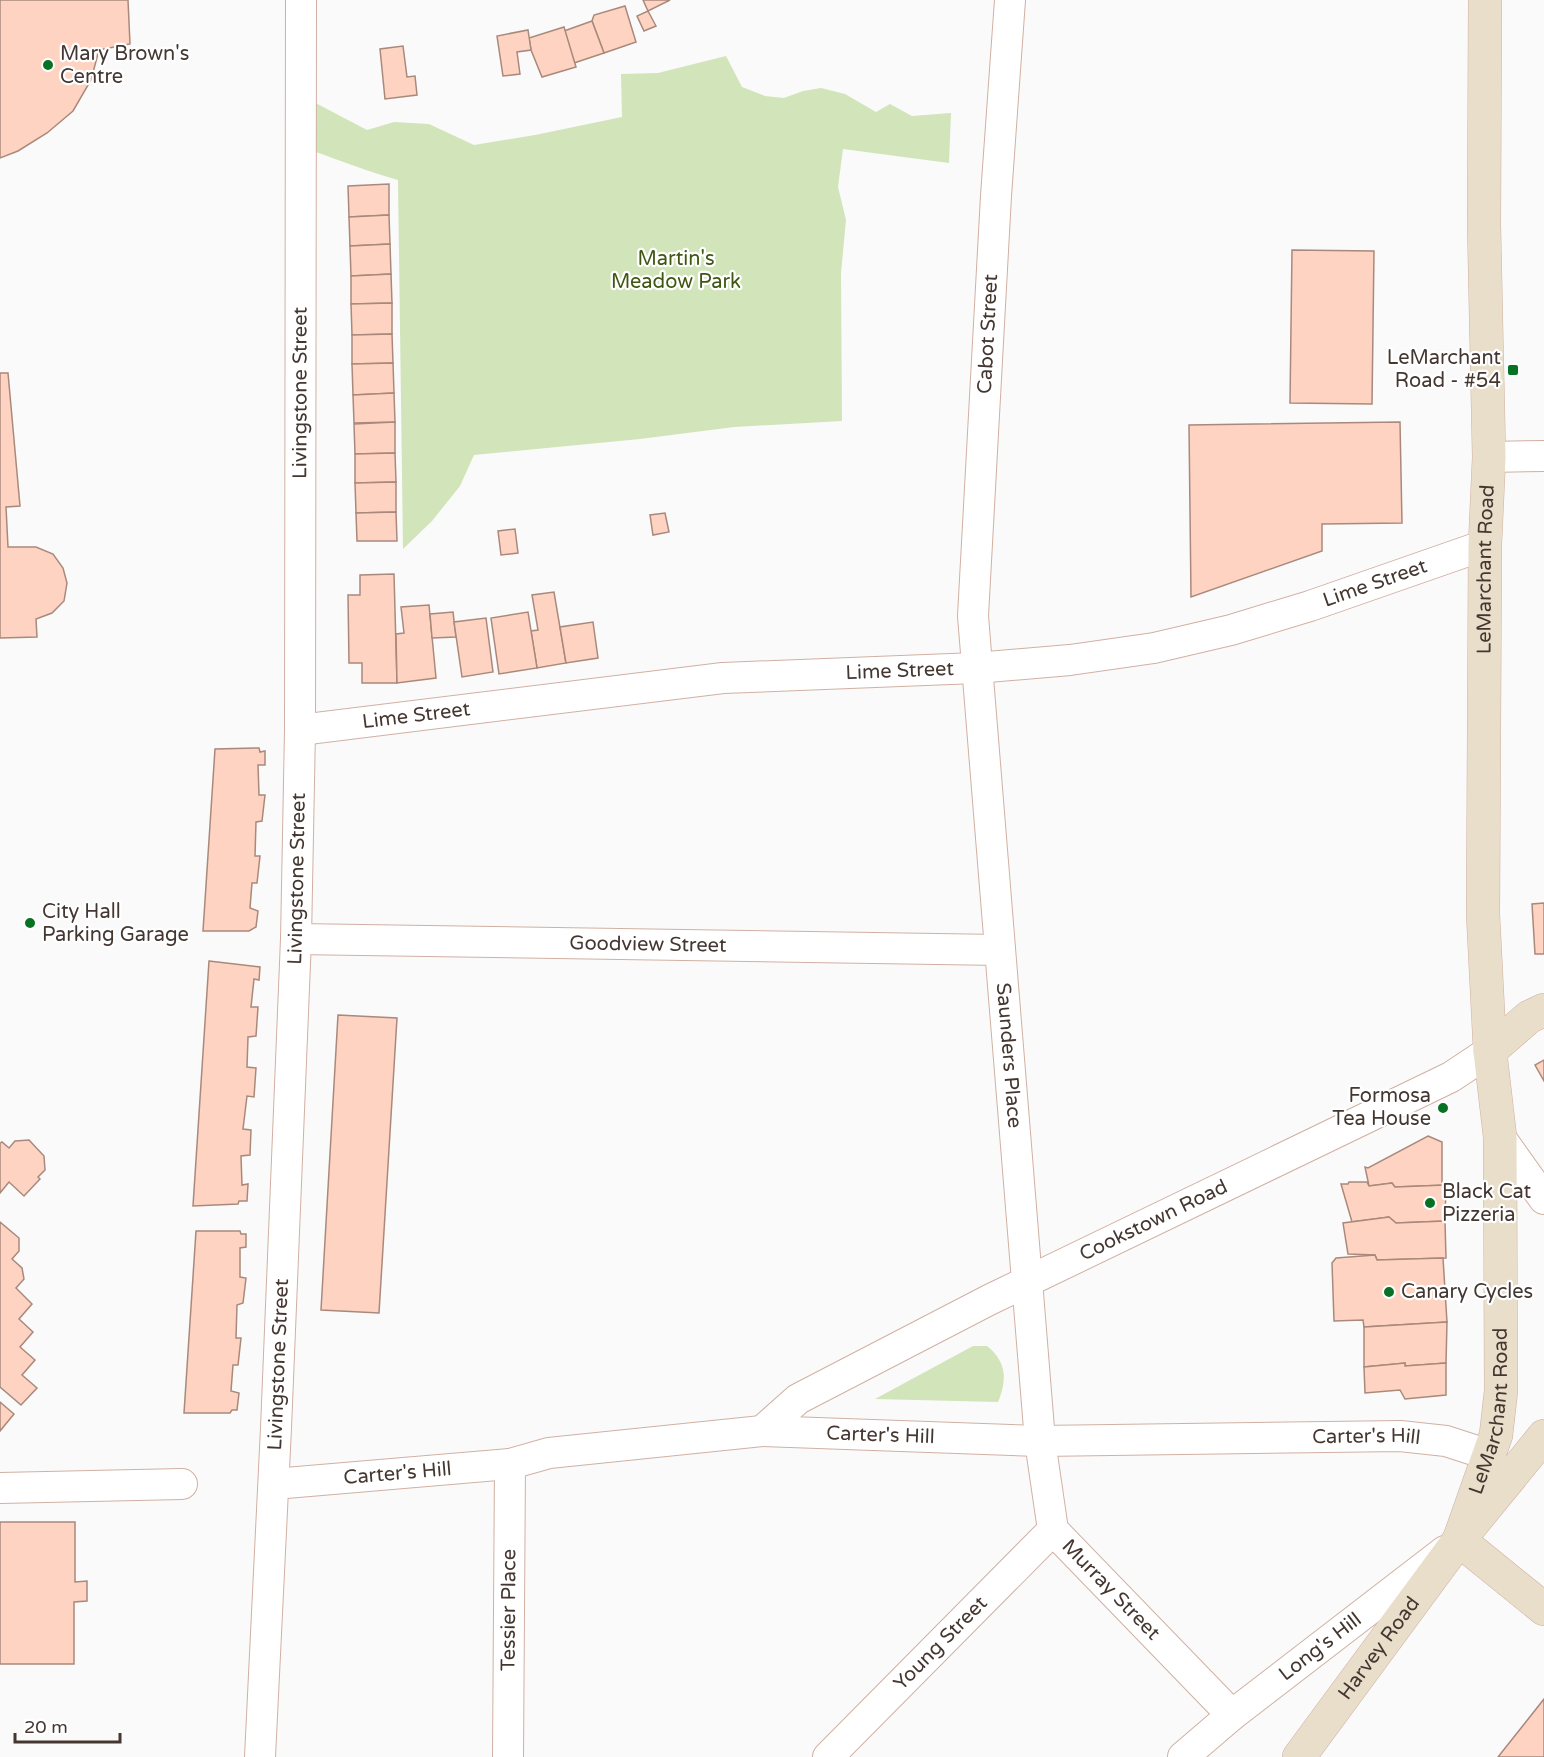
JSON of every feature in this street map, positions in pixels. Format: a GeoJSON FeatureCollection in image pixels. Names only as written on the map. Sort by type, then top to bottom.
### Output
{"type":"FeatureCollection","features":[{"type":"Feature","properties":{"kind":"main road","name":"LeMarchant Road"},"geometry":{"type":"LineString","coordinates":[[1459,1540],[1496,1435],[1500,1391],[1500,1137],[1490,1051],[1483,914],[1485,545],[1489,457],[1484,224],[1485,0]]}},
{"type":"Feature","properties":{"kind":"main road","name":"Cookstown Road"},"geometry":{"type":"LineString","coordinates":[[1490,1051],[1529,1017],[1544,1010]]}},
{"type":"Feature","properties":{"kind":"main road"},"geometry":{"type":"LineString","coordinates":[[1544,1436],[1459,1540],[1544,1609]]}},
{"type":"Feature","properties":{"kind":"main road","name":"Harvey Road"},"geometry":{"type":"LineString","coordinates":[[1299,1757],[1459,1540]]}},
{"type":"Feature","properties":{"kind":"street","name":"Livingstone Street"},"geometry":{"type":"LineString","coordinates":[[260,1757],[274,1484],[296,939],[300,730],[301,0]]}},
{"type":"Feature","properties":{"kind":"street","name":"Cabot Street"},"geometry":{"type":"LineString","coordinates":[[976,668],[973,616],[995,208],[1010,0]]}},
{"type":"Feature","properties":{"kind":"street"},"geometry":{"type":"LineString","coordinates":[[1489,457],[1544,456]]}},
{"type":"Feature","properties":{"kind":"street","name":"Lime Street"},"geometry":{"type":"LineString","coordinates":[[300,730],[723,678],[976,668],[1070,660],[1154,648],[1231,630],[1310,606],[1485,545]]}},
{"type":"Feature","properties":{"kind":"street","name":"Saunders Place"},"geometry":{"type":"LineString","coordinates":[[976,668],[1040,1441]]}},
{"type":"Feature","properties":{"kind":"street","name":"Goodview Street"},"geometry":{"type":"LineString","coordinates":[[296,939],[1000,950]]}},
{"type":"Feature","properties":{"kind":"street","name":"Cookstown Road"},"geometry":{"type":"LineString","coordinates":[[762,1431],[798,1399],[1026,1283],[1451,1077],[1490,1051]]}},
{"type":"Feature","properties":{"kind":"street","name":"LeMarchant Road"},"geometry":{"type":"LineString","coordinates":[[1500,1137],[1544,1199]]}},
{"type":"Feature","properties":{"kind":"street","name":"Carter's Hill"},"geometry":{"type":"LineString","coordinates":[[274,1484],[510,1464],[549,1454],[762,1431],[1040,1441],[1400,1436],[1446,1441],[1489,1455]]}},
{"type":"Feature","properties":{"kind":"street","name":"Murray Street"},"geometry":{"type":"LineString","coordinates":[[1040,1441],[1053,1530],[1232,1715]]}},
{"type":"Feature","properties":{"kind":"street","name":"Tessier Place"},"geometry":{"type":"LineString","coordinates":[[508,1757],[510,1464]]}},
{"type":"Feature","properties":{"kind":"street"},"geometry":{"type":"LineString","coordinates":[[0,1488],[182,1484]]}},
{"type":"Feature","properties":{"kind":"street","name":"Young Street"},"geometry":{"type":"LineString","coordinates":[[828,1757],[1053,1530]]}},
{"type":"Feature","properties":{"kind":"street","name":"Long's Hill"},"geometry":{"type":"LineString","coordinates":[[1183,1757],[1232,1715],[1459,1540]]}},
{"type":"Feature","properties":{"kind":"green space","name":"Martin's Meadow Park"},"geometry":{"type":"Polygon","coordinates":[[[726,56],[742,87],[765,96],[784,98],[803,91],[821,88],[845,94],[876,112],[890,104],[912,116],[951,113],[949,163],[843,149],[838,187],[846,220],[841,273],[842,421],[734,427],[640,439],[474,455],[460,486],[432,521],[403,549],[398,180],[313,151],[306,98],[367,130],[394,122],[429,124],[474,145],[622,117],[621,74],[658,73],[726,56]]]}},
{"type":"Feature","properties":{"kind":"green space"},"geometry":{"type":"Polygon","coordinates":[[[973,1346],[987,1346],[1002,1365],[1004,1379],[998,1402],[875,1399],[973,1346]]]}},
{"type":"Feature","properties":{"kind":"building","name":"Mary Brown's Centre"},"geometry":{"type":"Polygon","coordinates":[[[0,0],[128,0],[130,44],[99,50],[91,80],[73,111],[47,133],[18,151],[0,158],[0,0]]]}},
{"type":"Feature","properties":{"kind":"building"},"geometry":{"type":"Polygon","coordinates":[[[643,0],[670,0],[648,11],[643,0]]]}},
{"type":"Feature","properties":{"kind":"building"},"geometry":{"type":"Polygon","coordinates":[[[625,6],[636,42],[604,53],[592,21],[594,15],[625,6]]]}},
{"type":"Feature","properties":{"kind":"building"},"geometry":{"type":"Polygon","coordinates":[[[648,11],[656,26],[644,31],[637,16],[648,11]]]}},
{"type":"Feature","properties":{"kind":"building"},"geometry":{"type":"Polygon","coordinates":[[[592,21],[604,53],[574,63],[564,31],[592,21]]]}},
{"type":"Feature","properties":{"kind":"building"},"geometry":{"type":"Polygon","coordinates":[[[564,27],[576,67],[542,77],[531,50],[529,38],[564,27]]]}},
{"type":"Feature","properties":{"kind":"building"},"geometry":{"type":"Polygon","coordinates":[[[528,30],[531,50],[517,52],[520,74],[503,76],[497,36],[528,30]]]}},
{"type":"Feature","properties":{"kind":"building"},"geometry":{"type":"Polygon","coordinates":[[[403,46],[407,77],[415,76],[417,95],[385,99],[380,49],[403,46]]]}},
{"type":"Feature","properties":{"kind":"building"},"geometry":{"type":"Polygon","coordinates":[[[389,184],[389,215],[349,217],[348,186],[389,184]]]}},
{"type":"Feature","properties":{"kind":"building"},"geometry":{"type":"Polygon","coordinates":[[[389,215],[390,244],[350,246],[349,217],[389,215]]]}},
{"type":"Feature","properties":{"kind":"building"},"geometry":{"type":"Polygon","coordinates":[[[390,244],[391,274],[351,276],[350,246],[390,244]]]}},
{"type":"Feature","properties":{"kind":"building"},"geometry":{"type":"Polygon","coordinates":[[[1292,250],[1374,251],[1372,404],[1290,403],[1292,250]]]}},
{"type":"Feature","properties":{"kind":"building"},"geometry":{"type":"Polygon","coordinates":[[[391,274],[392,303],[351,304],[351,276],[391,274]]]}},
{"type":"Feature","properties":{"kind":"building"},"geometry":{"type":"Polygon","coordinates":[[[392,303],[392,334],[352,335],[351,304],[392,303]]]}},
{"type":"Feature","properties":{"kind":"building"},"geometry":{"type":"Polygon","coordinates":[[[392,334],[393,363],[352,364],[352,335],[392,334]]]}},
{"type":"Feature","properties":{"kind":"building"},"geometry":{"type":"Polygon","coordinates":[[[393,363],[394,393],[353,395],[352,364],[393,363]]]}},
{"type":"Feature","properties":{"kind":"building"},"geometry":{"type":"Polygon","coordinates":[[[0,373],[8,373],[20,506],[6,507],[8,547],[36,547],[53,554],[63,568],[67,583],[64,601],[52,613],[36,619],[37,637],[0,638],[0,373]]]}},
{"type":"Feature","properties":{"kind":"building"},"geometry":{"type":"Polygon","coordinates":[[[394,393],[395,422],[354,423],[353,395],[394,393]]]}},
{"type":"Feature","properties":{"kind":"building"},"geometry":{"type":"Polygon","coordinates":[[[395,422],[395,453],[355,454],[354,424],[395,422]]]}},
{"type":"Feature","properties":{"kind":"building"},"geometry":{"type":"Polygon","coordinates":[[[1400,422],[1402,523],[1322,524],[1322,551],[1191,597],[1189,425],[1400,422]]]}},
{"type":"Feature","properties":{"kind":"building"},"geometry":{"type":"Polygon","coordinates":[[[395,453],[396,482],[355,483],[355,454],[395,453]]]}},
{"type":"Feature","properties":{"kind":"building"},"geometry":{"type":"Polygon","coordinates":[[[396,482],[396,512],[356,513],[355,483],[396,482]]]}},
{"type":"Feature","properties":{"kind":"building"},"geometry":{"type":"Polygon","coordinates":[[[396,512],[397,541],[357,541],[356,513],[396,512]]]}},
{"type":"Feature","properties":{"kind":"building"},"geometry":{"type":"Polygon","coordinates":[[[665,513],[669,532],[653,535],[650,515],[665,513]]]}},
{"type":"Feature","properties":{"kind":"building"},"geometry":{"type":"Polygon","coordinates":[[[515,529],[518,553],[501,555],[498,531],[515,529]]]}},
{"type":"Feature","properties":{"kind":"building"},"geometry":{"type":"Polygon","coordinates":[[[394,574],[397,683],[362,683],[362,663],[349,663],[348,595],[360,595],[360,575],[394,574]]]}},
{"type":"Feature","properties":{"kind":"building"},"geometry":{"type":"Polygon","coordinates":[[[554,592],[566,663],[537,668],[531,631],[538,630],[532,595],[554,592]]]}},
{"type":"Feature","properties":{"kind":"building"},"geometry":{"type":"Polygon","coordinates":[[[429,605],[436,678],[397,683],[396,634],[404,633],[401,607],[429,605]]]}},
{"type":"Feature","properties":{"kind":"building"},"geometry":{"type":"Polygon","coordinates":[[[453,612],[456,637],[432,638],[430,614],[453,612]]]}},
{"type":"Feature","properties":{"kind":"building"},"geometry":{"type":"Polygon","coordinates":[[[528,612],[537,668],[499,674],[491,618],[528,612]]]}},
{"type":"Feature","properties":{"kind":"building"},"geometry":{"type":"Polygon","coordinates":[[[486,618],[493,672],[462,677],[454,622],[486,618]]]}},
{"type":"Feature","properties":{"kind":"building"},"geometry":{"type":"Polygon","coordinates":[[[593,622],[598,658],[566,663],[560,627],[593,622]]]}},
{"type":"Feature","properties":{"kind":"building"},"geometry":{"type":"Polygon","coordinates":[[[259,748],[260,752],[265,751],[265,765],[258,765],[259,795],[265,795],[262,821],[256,822],[255,856],[260,856],[257,883],[252,883],[250,908],[258,911],[256,927],[249,931],[203,931],[215,749],[259,748]]]}},
{"type":"Feature","properties":{"kind":"building"},"geometry":{"type":"Polygon","coordinates":[[[1544,903],[1544,954],[1535,954],[1532,904],[1544,903]]]}},
{"type":"Feature","properties":{"kind":"building"},"geometry":{"type":"Polygon","coordinates":[[[209,961],[260,967],[259,980],[254,979],[251,1007],[258,1007],[256,1036],[248,1037],[247,1067],[256,1068],[254,1097],[247,1096],[243,1129],[251,1130],[250,1155],[241,1156],[242,1185],[248,1184],[247,1201],[239,1201],[238,1204],[193,1206],[209,961]]]}},
{"type":"Feature","properties":{"kind":"building"},"geometry":{"type":"Polygon","coordinates":[[[338,1015],[397,1018],[379,1313],[321,1310],[338,1015]]]}},
{"type":"Feature","properties":{"kind":"building"},"geometry":{"type":"Polygon","coordinates":[[[1544,1060],[1544,1081],[1535,1065],[1544,1060]]]}},
{"type":"Feature","properties":{"kind":"building"},"geometry":{"type":"Polygon","coordinates":[[[1428,1136],[1442,1142],[1442,1182],[1446,1185],[1395,1187],[1392,1183],[1369,1186],[1365,1167],[1368,1168],[1428,1136]]]}},
{"type":"Feature","properties":{"kind":"building"},"geometry":{"type":"Polygon","coordinates":[[[29,1140],[44,1156],[45,1170],[24,1196],[9,1182],[0,1193],[0,1143],[2,1142],[9,1148],[15,1141],[29,1140]]]}},
{"type":"Feature","properties":{"kind":"building"},"geometry":{"type":"Polygon","coordinates":[[[1367,1182],[1369,1186],[1392,1183],[1395,1187],[1446,1185],[1445,1221],[1396,1223],[1389,1217],[1352,1222],[1341,1184],[1367,1182]]]}},
{"type":"Feature","properties":{"kind":"building"},"geometry":{"type":"Polygon","coordinates":[[[1389,1217],[1396,1223],[1445,1221],[1446,1258],[1377,1260],[1375,1255],[1348,1254],[1343,1223],[1389,1217]]]}},
{"type":"Feature","properties":{"kind":"building"},"geometry":{"type":"Polygon","coordinates":[[[0,1222],[19,1238],[19,1251],[12,1259],[22,1268],[24,1279],[16,1288],[32,1304],[19,1319],[33,1332],[20,1347],[35,1360],[22,1375],[37,1388],[21,1405],[0,1387],[0,1222]]]}},
{"type":"Feature","properties":{"kind":"building"},"geometry":{"type":"Polygon","coordinates":[[[196,1231],[240,1231],[241,1234],[246,1234],[246,1247],[240,1248],[240,1277],[246,1278],[243,1303],[237,1305],[236,1338],[241,1338],[238,1365],[233,1365],[231,1391],[239,1393],[237,1410],[232,1410],[230,1413],[184,1413],[196,1231]]]}},
{"type":"Feature","properties":{"kind":"building","name":"Canary Cycles"},"geometry":{"type":"Polygon","coordinates":[[[1375,1255],[1377,1260],[1443,1258],[1447,1322],[1364,1327],[1363,1320],[1334,1321],[1332,1263],[1336,1258],[1375,1255]]]}},
{"type":"Feature","properties":{"kind":"building"},"geometry":{"type":"Polygon","coordinates":[[[1447,1322],[1446,1363],[1405,1366],[1405,1363],[1364,1367],[1364,1327],[1447,1322]]]}},
{"type":"Feature","properties":{"kind":"building"},"geometry":{"type":"Polygon","coordinates":[[[1405,1363],[1405,1366],[1446,1363],[1446,1395],[1405,1399],[1400,1390],[1365,1393],[1364,1367],[1405,1363]]]}},
{"type":"Feature","properties":{"kind":"building"},"geometry":{"type":"Polygon","coordinates":[[[0,1402],[14,1414],[0,1431],[0,1402]]]}},
{"type":"Feature","properties":{"kind":"building"},"geometry":{"type":"Polygon","coordinates":[[[0,1522],[75,1522],[75,1582],[87,1581],[87,1601],[74,1602],[74,1664],[0,1664],[0,1522]]]}},
{"type":"Feature","properties":{"kind":"building"},"geometry":{"type":"Polygon","coordinates":[[[1544,1699],[1544,1757],[1498,1757],[1544,1699]]]}},
{"type":"Feature","properties":{"kind":"place","name":"Mary Brown's Centre"},"geometry":{"type":"Point","coordinates":[48,65]}},
{"type":"Feature","properties":{"kind":"place","name":"LeMarchant Road - #54"},"geometry":{"type":"Point","coordinates":[1513,370]}},
{"type":"Feature","properties":{"kind":"place","name":"City Hall Parking Garage"},"geometry":{"type":"Point","coordinates":[30,923]}},
{"type":"Feature","properties":{"kind":"place","name":"Formosa Tea House"},"geometry":{"type":"Point","coordinates":[1443,1108]}},
{"type":"Feature","properties":{"kind":"place","name":"Black Cat Pizzeria"},"geometry":{"type":"Point","coordinates":[1430,1203]}},
{"type":"Feature","properties":{"kind":"place","name":"Canary Cycles"},"geometry":{"type":"Point","coordinates":[1389,1292]}}]}
